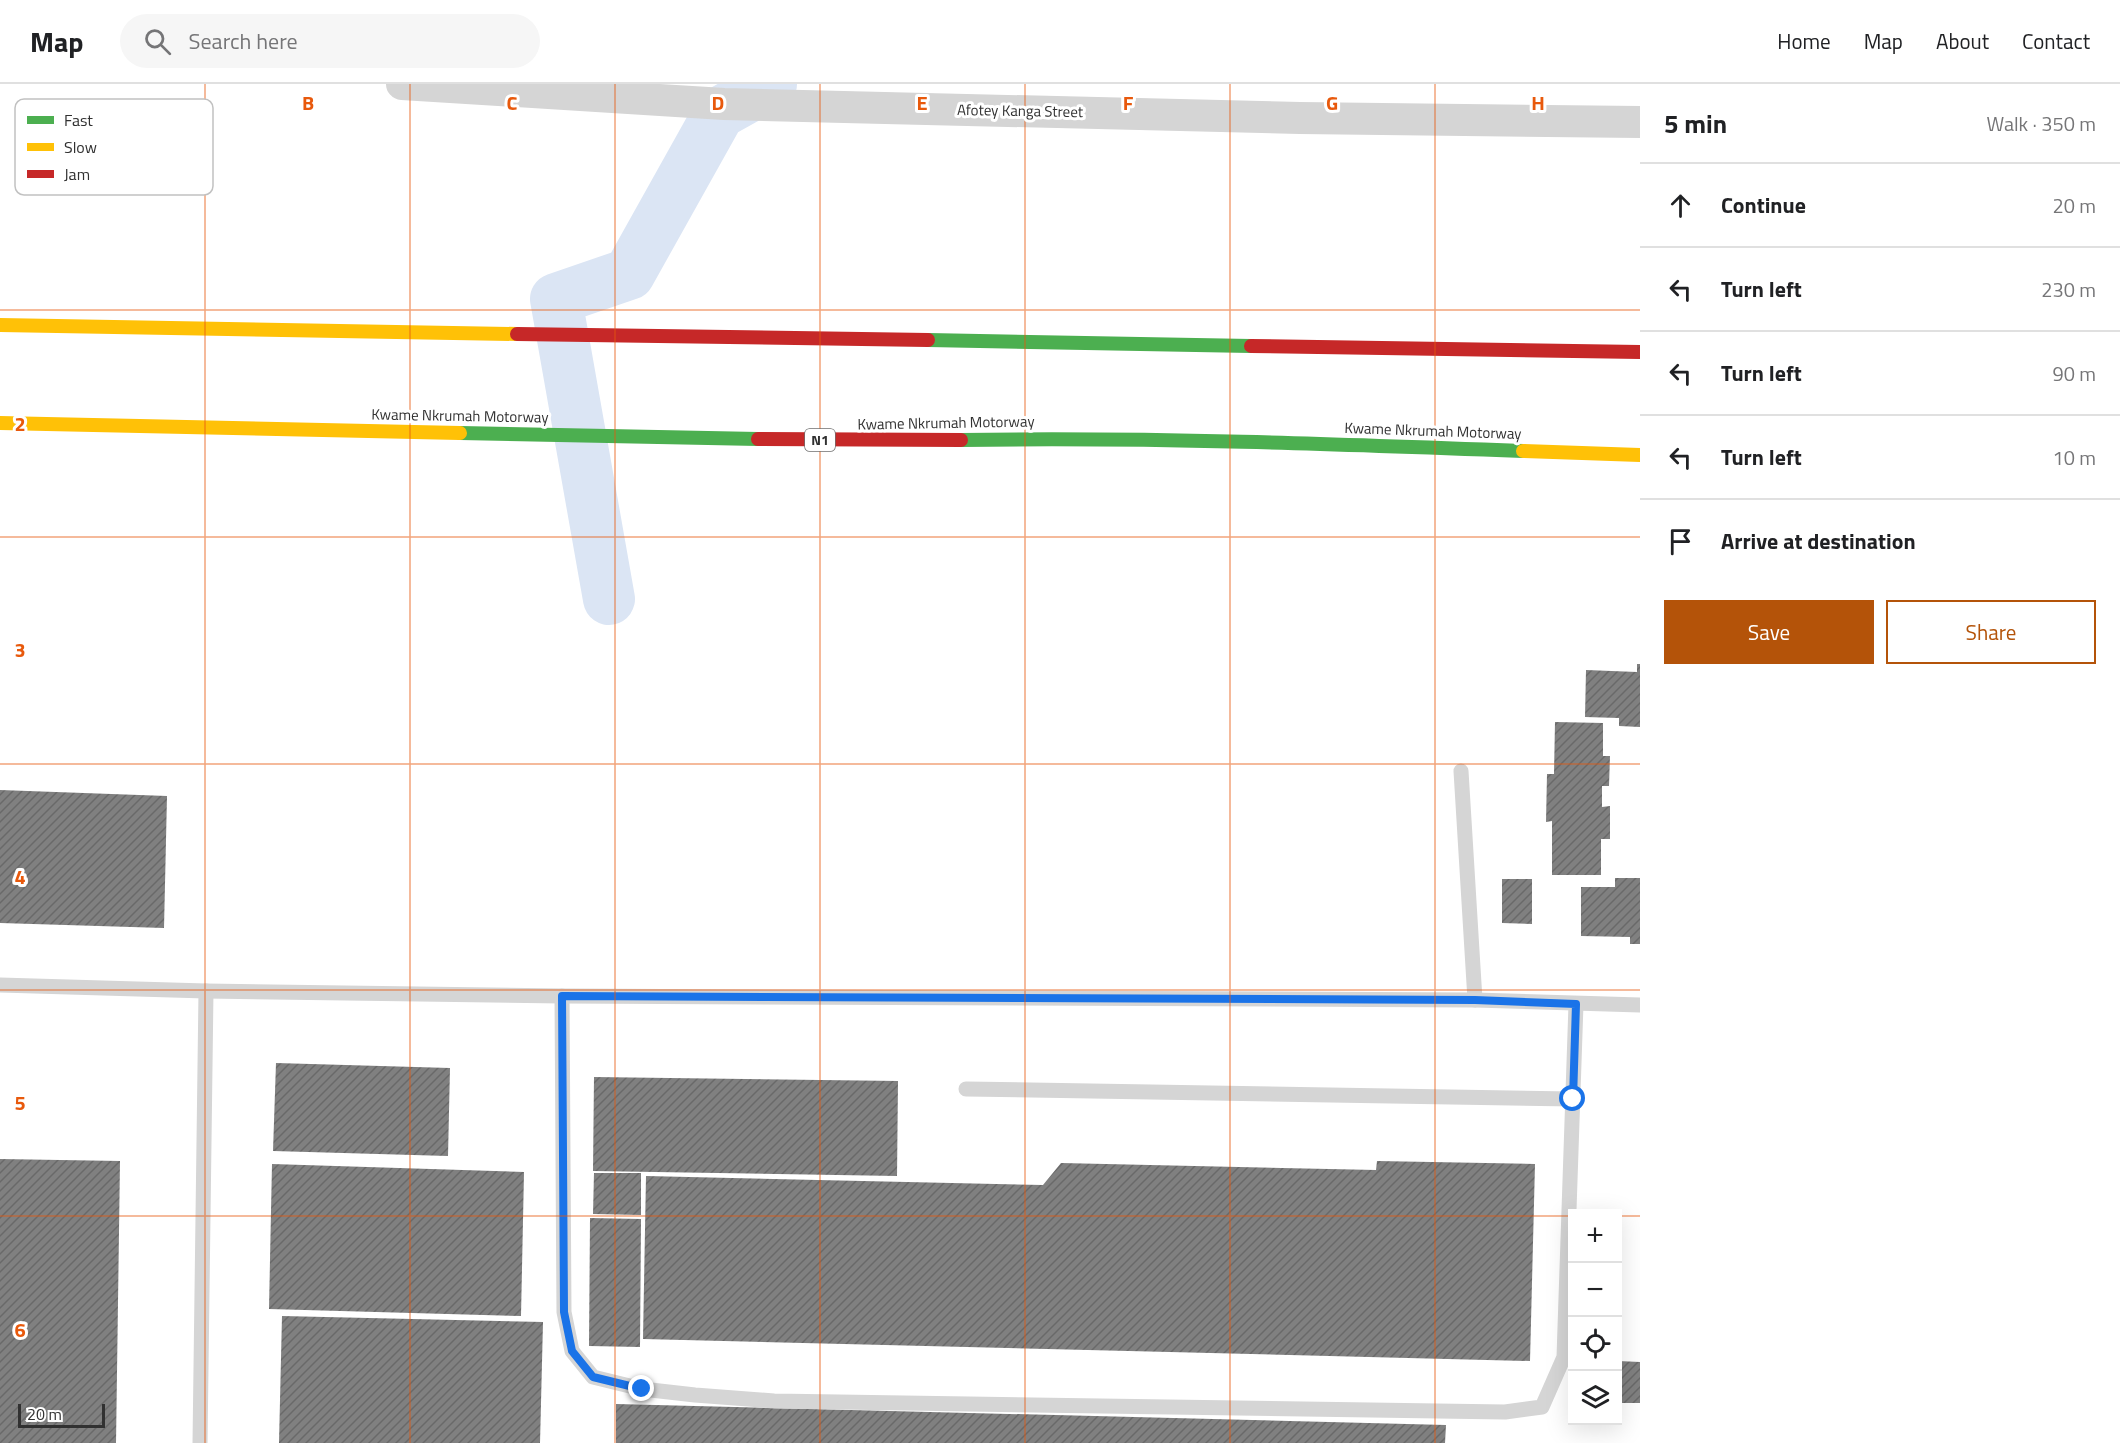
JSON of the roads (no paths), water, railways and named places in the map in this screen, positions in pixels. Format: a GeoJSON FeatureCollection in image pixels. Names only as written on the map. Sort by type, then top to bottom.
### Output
{"type":"FeatureCollection","features":[{"type":"Feature","properties":{"kind":"highway"},"geometry":{"type":"LineString","coordinates":[[0,325],[1640,352]]}},
{"type":"Feature","properties":{"kind":"highway","name":"Kwame Nkrumah Motorway"},"geometry":{"type":"LineString","coordinates":[[0,423],[862,441],[1065,438],[1287,442],[1640,455]]}},
{"type":"Feature","properties":{"kind":"street","name":"Afotey Kanga Street"},"geometry":{"type":"LineString","coordinates":[[402,84],[724,104],[1300,118],[1640,122]]}},
{"type":"Feature","properties":{"kind":"lane"},"geometry":{"type":"LineString","coordinates":[[1461,771],[1475,1000]]}},
{"type":"Feature","properties":{"kind":"lane"},"geometry":{"type":"LineString","coordinates":[[0,985],[206,991],[562,996],[1475,1000],[1640,1005]]}},
{"type":"Feature","properties":{"kind":"lane"},"geometry":{"type":"LineString","coordinates":[[200,1443],[206,991]]}},
{"type":"Feature","properties":{"kind":"lane"},"geometry":{"type":"LineString","coordinates":[[562,996],[564,1312],[572,1351],[593,1377],[642,1389],[774,1401],[1493,1412],[1542,1407],[1564,1357],[1576,1004]]}},
{"type":"Feature","properties":{"kind":"lane"},"geometry":{"type":"LineString","coordinates":[[966,1089],[1573,1099]]}},
{"type":"Feature","properties":{"kind":"waterway"},"geometry":{"type":"LineString","coordinates":[[609,599],[556,299],[629,274],[719,113],[771,84]]}}]}
